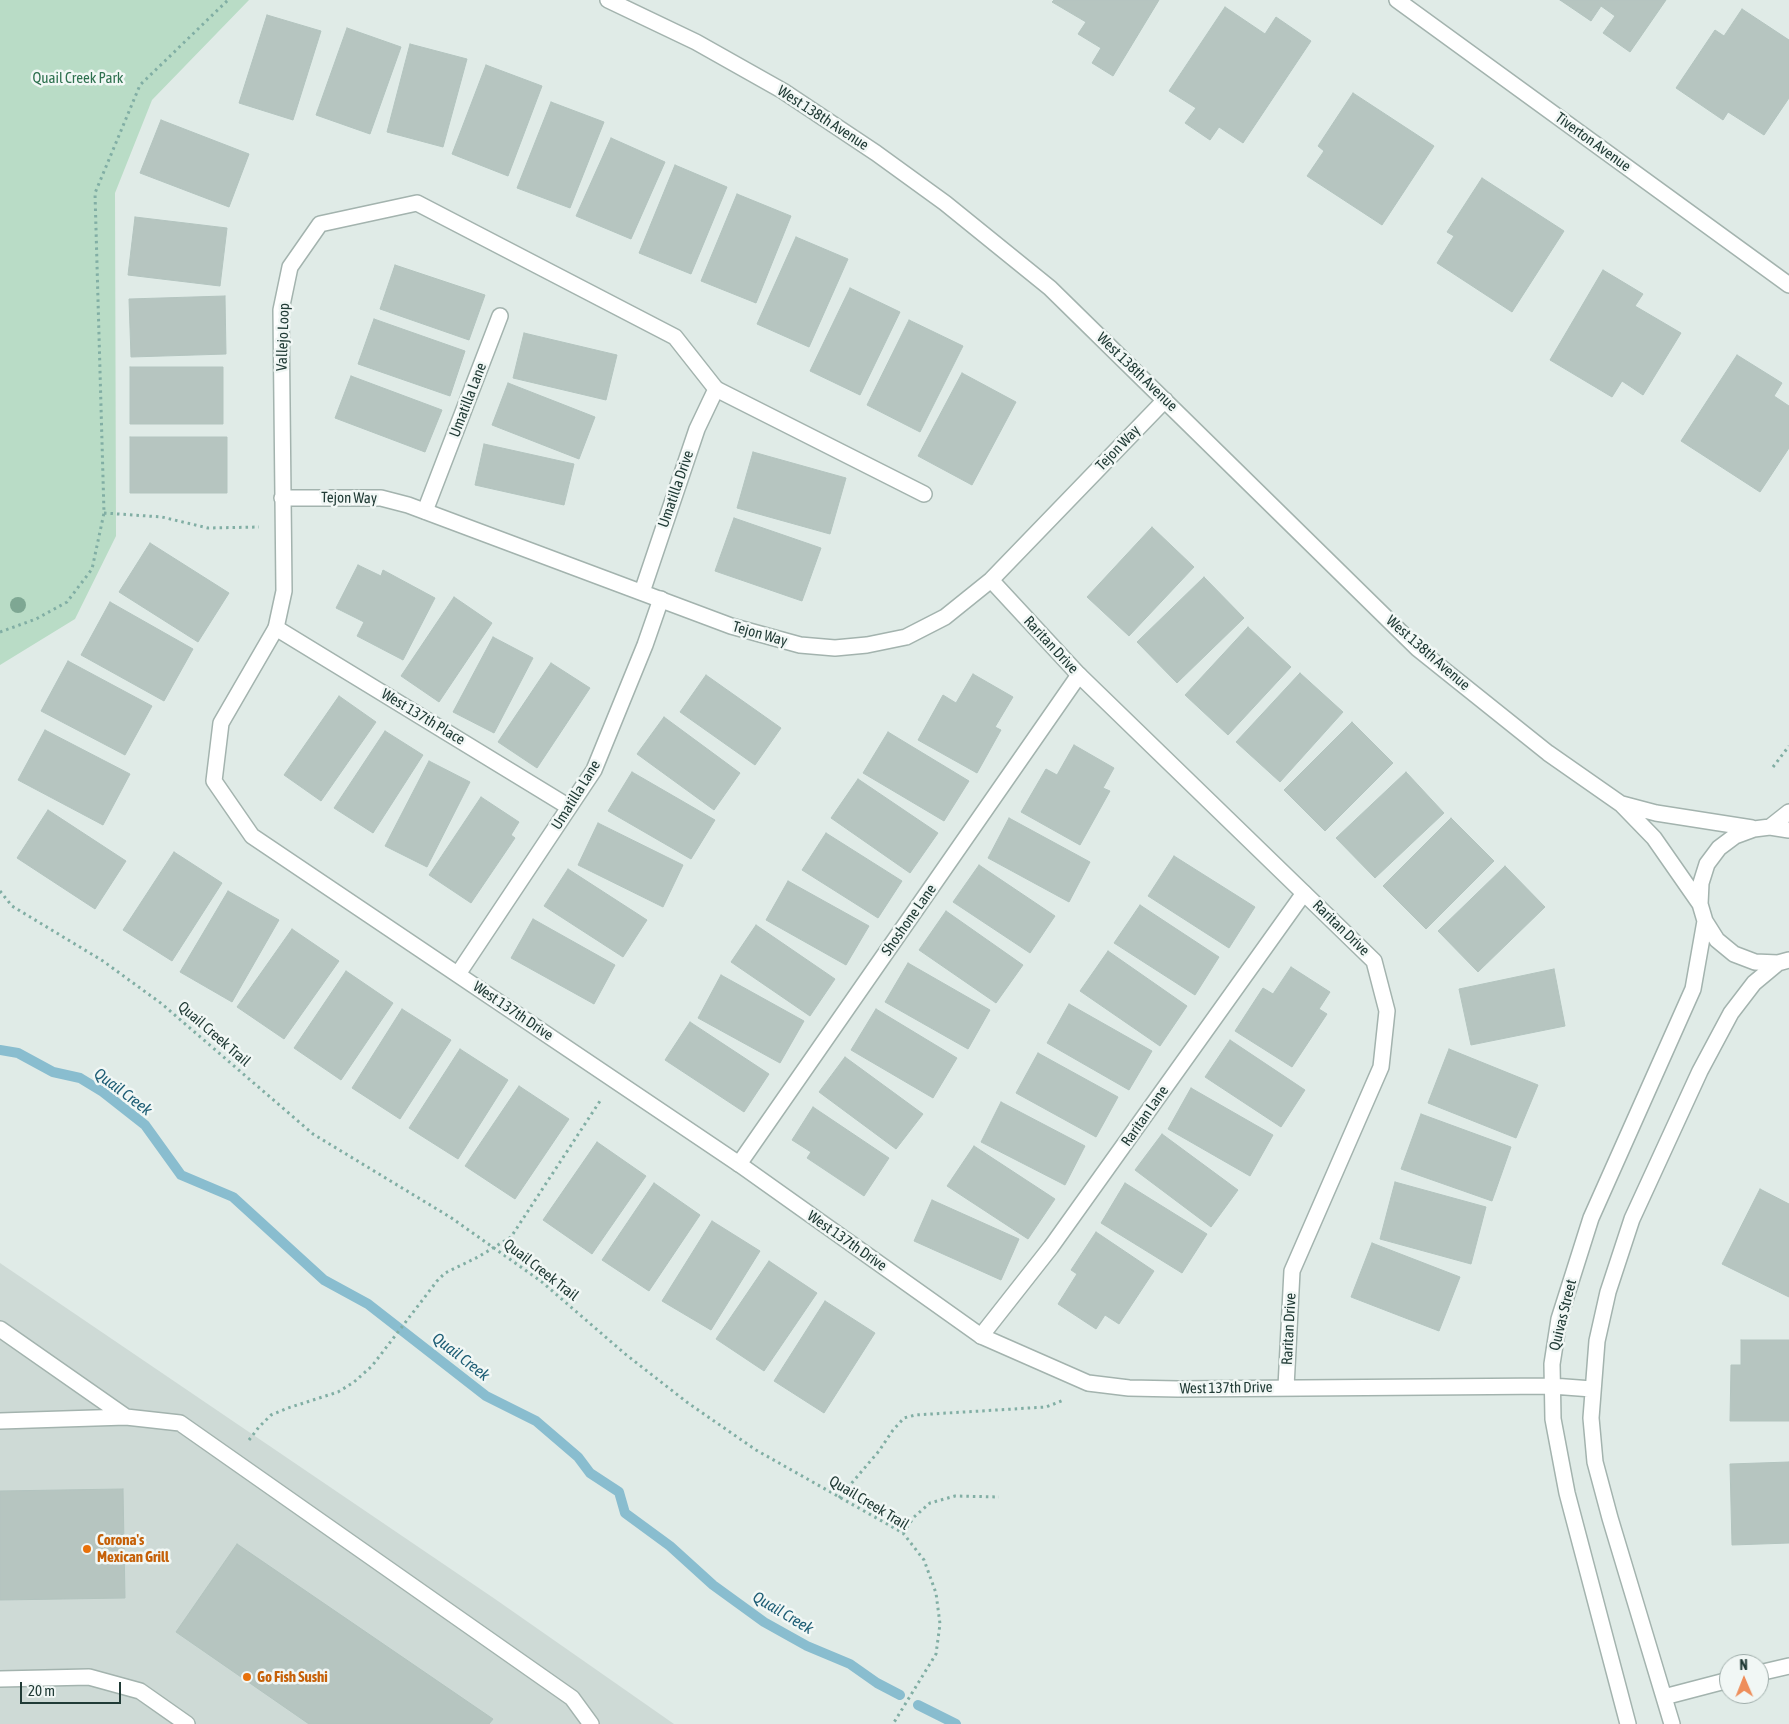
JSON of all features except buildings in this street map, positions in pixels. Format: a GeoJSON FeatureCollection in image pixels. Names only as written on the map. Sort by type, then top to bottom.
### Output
{"type":"FeatureCollection","features":[{"type":"Feature","properties":{"kind":"street","name":"West 138th Avenue"},"geometry":{"type":"LineString","coordinates":[[608,0],[696,42],[783,91],[876,153],[944,203],[1050,288],[1418,648],[1548,753],[1621,804],[1654,838],[1700,904]]}},
{"type":"Feature","properties":{"kind":"street","name":"Tiverton Avenue"},"geometry":{"type":"LineString","coordinates":[[1397,0],[1789,285]]}},
{"type":"Feature","properties":{"kind":"street","name":"Vallejo Loop"},"geometry":{"type":"LineString","coordinates":[[214,780],[221,723],[276,628],[284,591],[281,310],[290,267],[320,224],[417,203],[675,337],[716,389]]}},
{"type":"Feature","properties":{"kind":"street","name":"Umatilla Lane"},"geometry":{"type":"LineString","coordinates":[[425,511],[500,316]]}},
{"type":"Feature","properties":{"kind":"street"},"geometry":{"type":"LineString","coordinates":[[716,389],[924,494]]}},
{"type":"Feature","properties":{"kind":"street","name":"Umatilla Drive"},"geometry":{"type":"LineString","coordinates":[[642,592],[697,429],[716,389]]}},
{"type":"Feature","properties":{"kind":"street","name":"Tejon Way"},"geometry":{"type":"LineString","coordinates":[[282,498],[381,498],[425,511],[731,626],[800,645],[835,648],[867,645],[906,637],[945,617],[990,580],[1165,400]]}},
{"type":"Feature","properties":{"kind":"street","name":"Raritan Drive"},"geometry":{"type":"LineString","coordinates":[[990,580],[1079,675],[1374,961],[1387,1011],[1381,1067],[1292,1271],[1286,1387]]}},
{"type":"Feature","properties":{"kind":"street","name":"Umatilla Lane"},"geometry":{"type":"LineString","coordinates":[[458,974],[594,770],[645,645],[661,599]]}},
{"type":"Feature","properties":{"kind":"street","name":"West 137th Place"},"geometry":{"type":"LineString","coordinates":[[276,628],[569,807]]}},
{"type":"Feature","properties":{"kind":"street","name":"Shoshone Lane"},"geometry":{"type":"LineString","coordinates":[[739,1164],[1079,675]]}},
{"type":"Feature","properties":{"kind":"street","name":"West 137th Drive"},"geometry":{"type":"LineString","coordinates":[[214,780],[252,836],[739,1164],[981,1336],[1088,1384],[1129,1388],[1178,1389],[1552,1386],[1592,1389]]}},
{"type":"Feature","properties":{"kind":"street","name":"West 138th Avenue"},"geometry":{"type":"LineString","coordinates":[[1621,804],[1656,813],[1754,828]]}},
{"type":"Feature","properties":{"kind":"street"},"geometry":{"type":"LineString","coordinates":[[1770,826],[1789,812]]}},
{"type":"Feature","properties":{"kind":"street"},"geometry":{"type":"LineString","coordinates":[[1783,961],[1755,962],[1734,954],[1717,940],[1705,921],[1700,904],[1701,884],[1707,864],[1718,848],[1735,836],[1754,828],[1770,826],[1789,830]]}},
{"type":"Feature","properties":{"kind":"street","name":"Raritan Lane"},"geometry":{"type":"LineString","coordinates":[[981,1336],[1051,1247],[1304,893]]}},
{"type":"Feature","properties":{"kind":"street","name":"Quivas Street"},"geometry":{"type":"LineString","coordinates":[[1628,1724],[1567,1493],[1553,1419],[1552,1364],[1559,1319],[1591,1218],[1693,989],[1705,921]]}},
{"type":"Feature","properties":{"kind":"street"},"geometry":{"type":"LineString","coordinates":[[1672,1724],[1595,1462],[1591,1418],[1597,1341],[1608,1292],[1632,1219],[1700,1071],[1731,1013],[1754,983],[1783,961]]}},
{"type":"Feature","properties":{"kind":"street"},"geometry":{"type":"LineString","coordinates":[[0,1329],[126,1417]]}},
{"type":"Feature","properties":{"kind":"street"},"geometry":{"type":"LineString","coordinates":[[0,1421],[126,1417],[180,1423],[572,1698],[589,1723]]}},
{"type":"Feature","properties":{"kind":"street"},"geometry":{"type":"LineString","coordinates":[[1769,1671],[1789,1666]]}},
{"type":"Feature","properties":{"kind":"street"},"geometry":{"type":"LineString","coordinates":[[0,1679],[89,1677],[140,1691],[187,1724]]}},
{"type":"Feature","properties":{"kind":"street"},"geometry":{"type":"LineString","coordinates":[[1664,1697],[1719,1683]]}},
{"type":"Feature","properties":{"kind":"path"},"geometry":{"type":"LineString","coordinates":[[0,632],[36,619],[67,602],[92,569],[104,513],[95,193],[140,85],[228,0]]}},
{"type":"Feature","properties":{"kind":"path"},"geometry":{"type":"LineString","coordinates":[[104,513],[162,517],[208,528],[283,527]]}},
{"type":"Feature","properties":{"kind":"path"},"geometry":{"type":"LineString","coordinates":[[1773,767],[1789,746]]}},
{"type":"Feature","properties":{"kind":"path","name":"Quail Creek Trail"},"geometry":{"type":"LineString","coordinates":[[0,891],[12,906],[103,962],[162,1004],[313,1134],[450,1217],[542,1282],[624,1353],[688,1403],[756,1450],[903,1533],[924,1560],[936,1593],[940,1624],[936,1654],[893,1724]]}},
{"type":"Feature","properties":{"kind":"path"},"geometry":{"type":"LineString","coordinates":[[234,1461],[259,1427],[271,1415],[338,1392],[354,1382],[372,1366],[445,1272],[496,1248],[511,1237],[614,1080]]}},
{"type":"Feature","properties":{"kind":"path"},"geometry":{"type":"LineString","coordinates":[[839,1498],[904,1418],[915,1415],[1046,1407],[1077,1395],[1088,1384]]}},
{"type":"Feature","properties":{"kind":"path"},"geometry":{"type":"LineString","coordinates":[[903,1533],[914,1517],[930,1503],[955,1496],[999,1496]]}},
{"type":"Feature","properties":{"kind":"shaded area"},"geometry":{"type":"Polygon","coordinates":[[[0,1263],[495,1599],[674,1724],[0,1724],[0,1263]]]}},
{"type":"Feature","properties":{"kind":"green space","name":"Quail Creek Park"},"geometry":{"type":"Polygon","coordinates":[[[0,0],[249,0],[152,100],[115,193],[116,536],[75,619],[0,665],[0,0]]]}},
{"type":"Feature","properties":{"kind":"waterway","name":"Quail Creek"},"geometry":{"type":"LineString","coordinates":[[0,1050],[18,1053],[53,1072],[80,1078],[103,1092],[145,1125],[181,1175],[233,1197],[324,1280],[368,1304],[486,1396],[536,1421],[578,1457],[590,1473],[619,1492],[625,1513],[670,1546],[713,1585],[764,1622],[807,1646],[850,1664],[877,1683],[900,1695]]}},
{"type":"Feature","properties":{"kind":"waterway","name":"Quail Creek"},"geometry":{"type":"LineString","coordinates":[[918,1705],[956,1724]]}},
{"type":"Feature","properties":{"kind":"place","name":"Corona's Mexican Grill"},"geometry":{"type":"Point","coordinates":[87,1549]}},
{"type":"Feature","properties":{"kind":"place","name":"Go Fish Sushi"},"geometry":{"type":"Point","coordinates":[247,1677]}}]}
